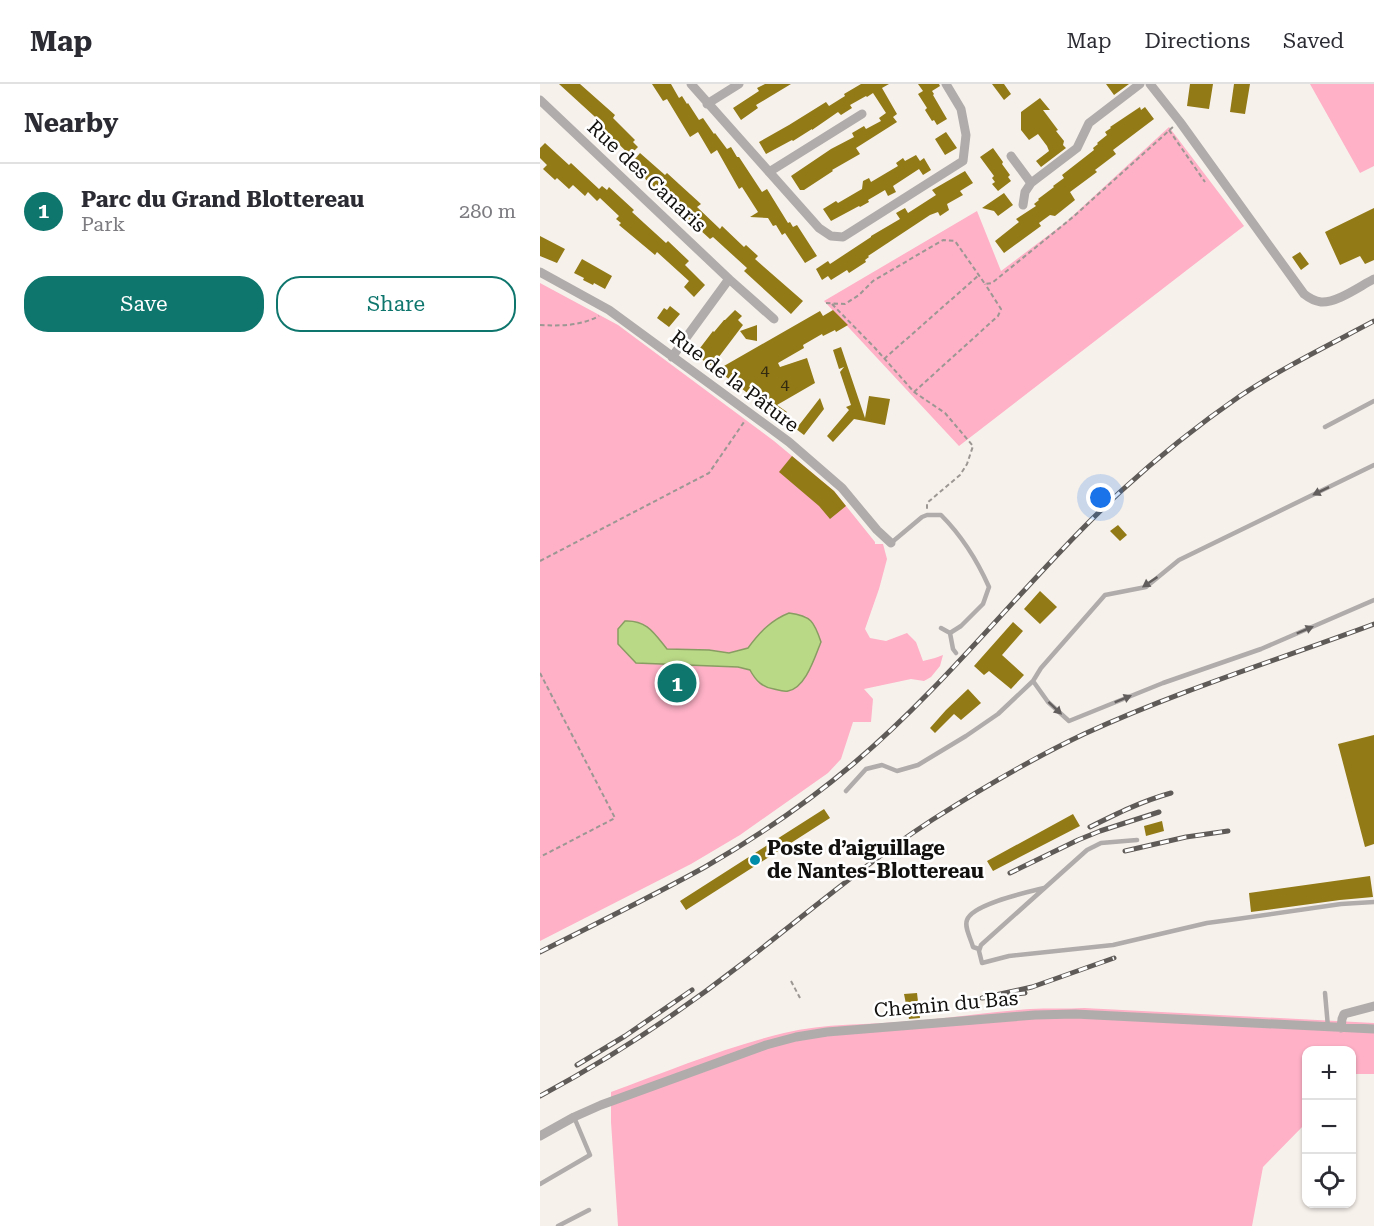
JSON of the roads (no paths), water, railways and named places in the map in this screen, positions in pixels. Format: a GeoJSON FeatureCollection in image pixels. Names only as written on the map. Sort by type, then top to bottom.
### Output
{"type":"FeatureCollection","features":[{"type":"Feature","properties":{"kind":"street"},"geometry":{"type":"LineString","coordinates":[[691,84],[819,228],[831,237],[843,237],[963,161],[966,135],[961,109],[946,84]]}},
{"type":"Feature","properties":{"kind":"street"},"geometry":{"type":"LineString","coordinates":[[707,104],[740,84]]}},
{"type":"Feature","properties":{"kind":"street"},"geometry":{"type":"LineString","coordinates":[[1023,205],[1025,192],[1030,183],[1077,148],[1092,120],[1140,84]]}},
{"type":"Feature","properties":{"kind":"street"},"geometry":{"type":"LineString","coordinates":[[1150,84],[1294,281],[1311,299],[1320,302],[1336,299],[1374,279]]}},
{"type":"Feature","properties":{"kind":"street","name":"Rue des Canaris"},"geometry":{"type":"LineString","coordinates":[[540,100],[774,320]]}},
{"type":"Feature","properties":{"kind":"street"},"geometry":{"type":"LineString","coordinates":[[769,172],[862,114]]}},
{"type":"Feature","properties":{"kind":"street"},"geometry":{"type":"LineString","coordinates":[[1011,156],[1030,183]]}},
{"type":"Feature","properties":{"kind":"street","name":"Rue de la Pâture"},"geometry":{"type":"LineString","coordinates":[[540,272],[609,310],[789,442],[842,488],[877,530],[891,543]]}},
{"type":"Feature","properties":{"kind":"street"},"geometry":{"type":"LineString","coordinates":[[672,357],[729,279]]}},
{"type":"Feature","properties":{"kind":"street"},"geometry":{"type":"LineString","coordinates":[[1341,1028],[1344,1014],[1374,1006]]}},
{"type":"Feature","properties":{"kind":"street","name":"Chemin du Bas"},"geometry":{"type":"LineString","coordinates":[[540,1136],[601,1105],[766,1045],[827,1032],[1035,1015],[1075,1014],[1374,1029]]}},
{"type":"Feature","properties":{"kind":"lane"},"geometry":{"type":"LineString","coordinates":[[1325,427],[1374,401]]}},
{"type":"Feature","properties":{"kind":"lane"},"geometry":{"type":"LineString","coordinates":[[846,791],[866,769],[882,765],[897,771],[918,765],[998,714],[1033,681],[1041,668],[1105,595],[1146,587],[1179,560],[1374,465]]}},
{"type":"Feature","properties":{"kind":"lane"},"geometry":{"type":"LineString","coordinates":[[891,543],[922,517],[941,515],[957,531],[979,564],[989,587],[983,604],[961,626],[950,633]]}},
{"type":"Feature","properties":{"kind":"lane"},"geometry":{"type":"LineString","coordinates":[[1033,681],[1048,702],[1069,721],[1163,683],[1261,649],[1374,600]]}},
{"type":"Feature","properties":{"kind":"lane"},"geometry":{"type":"LineString","coordinates":[[941,628],[950,633]]}},
{"type":"Feature","properties":{"kind":"lane"},"geometry":{"type":"LineString","coordinates":[[950,633],[956,653]]}},
{"type":"Feature","properties":{"kind":"lane"},"geometry":{"type":"LineString","coordinates":[[1137,840],[1108,842],[1093,846],[981,945],[981,963],[1010,956],[1113,945],[1237,918],[1341,904],[1374,902]]}},
{"type":"Feature","properties":{"kind":"lane"},"geometry":{"type":"LineString","coordinates":[[980,949],[973,947],[966,925],[970,914],[1005,898],[1045,888]]}},
{"type":"Feature","properties":{"kind":"lane"},"geometry":{"type":"LineString","coordinates":[[1325,993],[1328,1027]]}},
{"type":"Feature","properties":{"kind":"lane"},"geometry":{"type":"LineString","coordinates":[[540,1184],[590,1155],[574,1117]]}},
{"type":"Feature","properties":{"kind":"lane"},"geometry":{"type":"LineString","coordinates":[[558,1226],[589,1210]]}},
{"type":"Feature","properties":{"kind":"railway"},"geometry":{"type":"LineString","coordinates":[[540,952],[705,867],[763,832],[800,806],[853,764],[923,699],[1086,525],[1148,467],[1240,396],[1289,366],[1374,321]]}},
{"type":"Feature","properties":{"kind":"railway"},"geometry":{"type":"LineString","coordinates":[[540,1096],[593,1066],[669,1017],[719,982],[883,854],[932,820],[1006,775],[1119,718],[1374,624]]}},
{"type":"Feature","properties":{"kind":"railway"},"geometry":{"type":"LineString","coordinates":[[1090,827],[1139,804],[1171,793]]}},
{"type":"Feature","properties":{"kind":"railway"},"geometry":{"type":"LineString","coordinates":[[1010,873],[1078,840],[1159,812]]}},
{"type":"Feature","properties":{"kind":"railway"},"geometry":{"type":"LineString","coordinates":[[1125,851],[1186,837],[1228,831]]}},
{"type":"Feature","properties":{"kind":"railway"},"geometry":{"type":"LineString","coordinates":[[1025,993],[982,998],[1032,987],[1114,958]]}},
{"type":"Feature","properties":{"kind":"railway"},"geometry":{"type":"LineString","coordinates":[[577,1065],[625,1036],[692,990]]}},
{"type":"Feature","properties":{"kind":"place","name":"Parc du Grand Blottereau"},"geometry":{"type":"Point","coordinates":[677,683]}},
{"type":"Feature","properties":{"kind":"place","name":"Poste d’aiguillage de Nantes-Blottereau"},"geometry":{"type":"Point","coordinates":[755,860]}}]}
